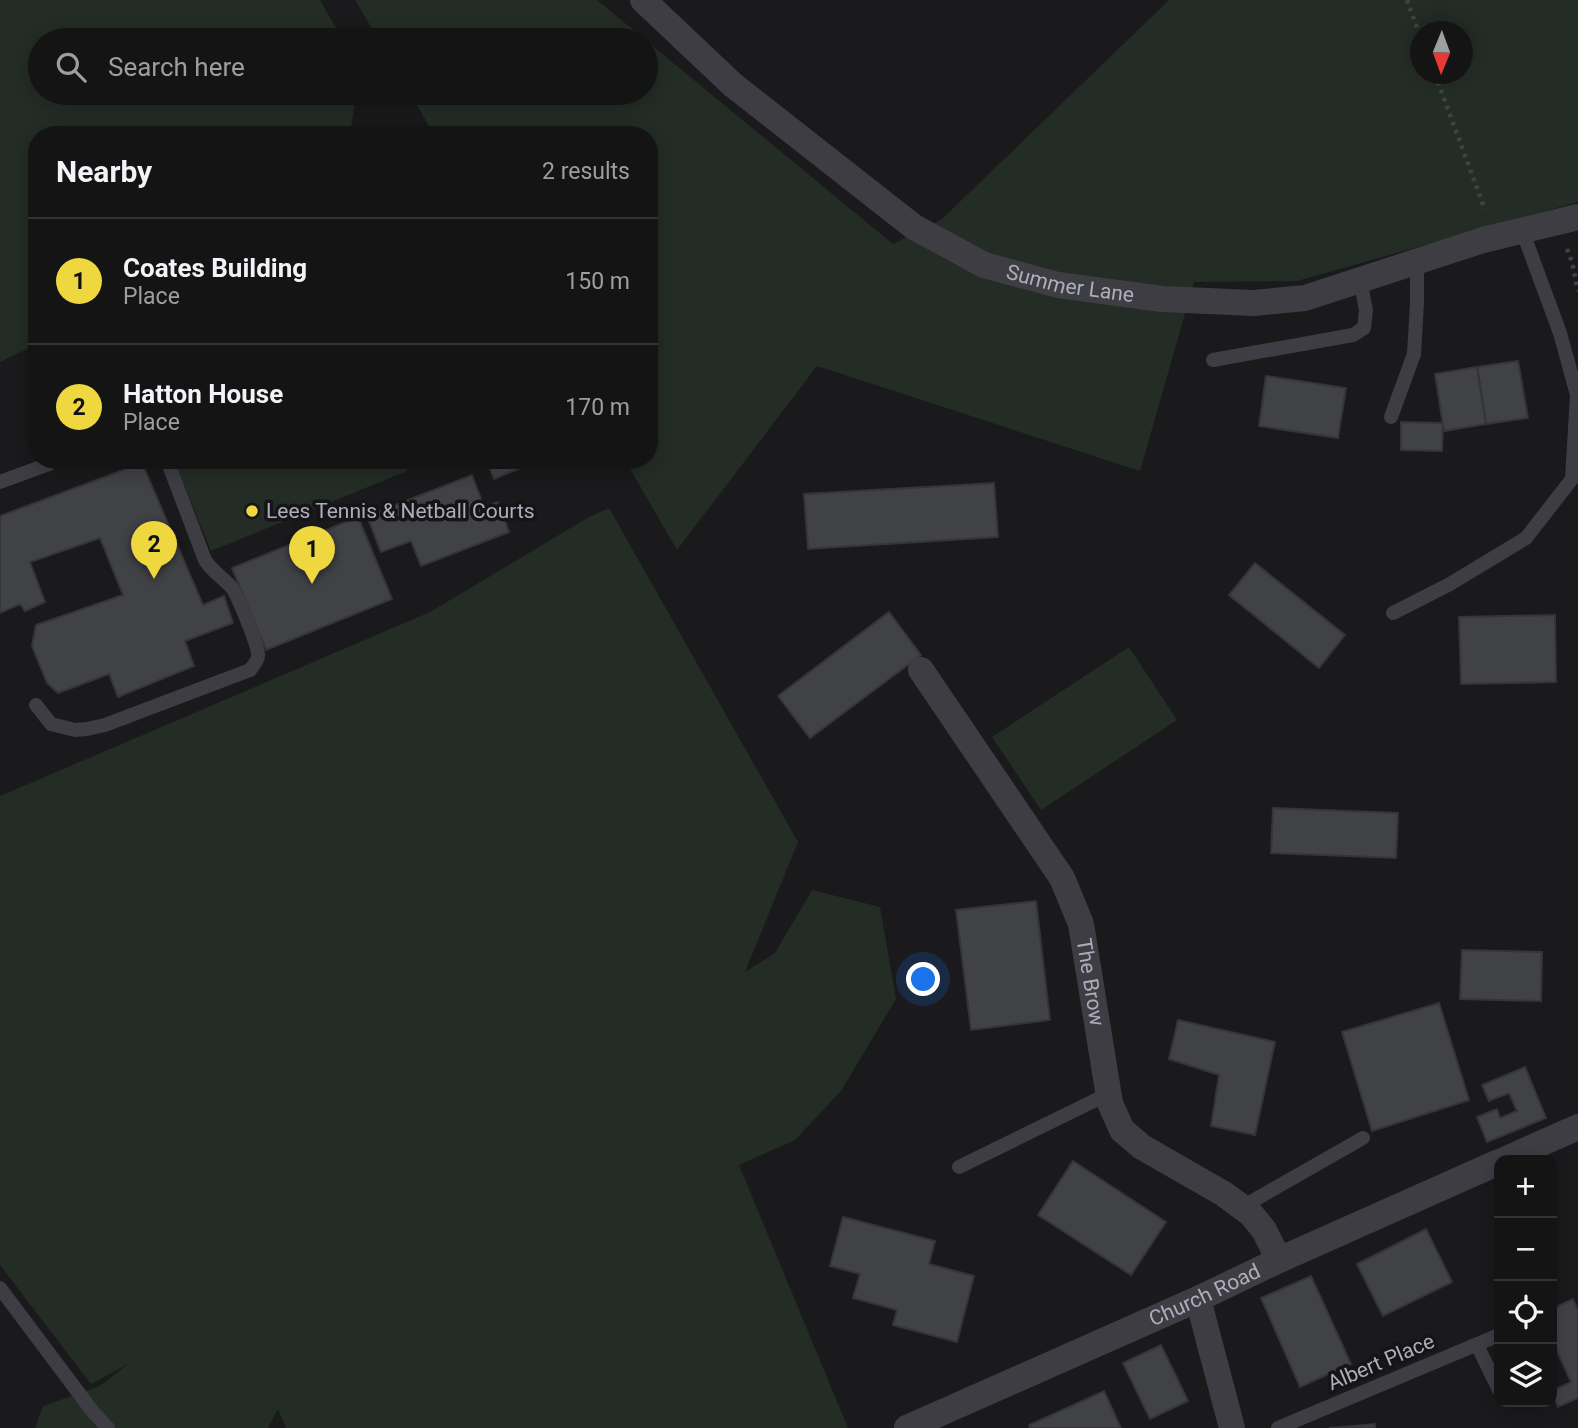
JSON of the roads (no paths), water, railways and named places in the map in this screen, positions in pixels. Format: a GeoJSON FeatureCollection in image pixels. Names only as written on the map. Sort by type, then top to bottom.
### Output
{"type":"FeatureCollection","features":[{"type":"Feature","properties":{"kind":"street","name":"Summer Lane"},"geometry":{"type":"LineString","coordinates":[[643,0],[733,85],[914,227],[984,265],[1058,285],[1162,299],[1254,303],[1305,298],[1483,240],[1568,219]]}},
{"type":"Feature","properties":{"kind":"street","name":"The Brow"},"geometry":{"type":"LineString","coordinates":[[921,670],[1062,878],[1082,923],[1108,1094],[1122,1130],[1142,1147],[1224,1194],[1251,1214],[1264,1230],[1279,1260]]}},
{"type":"Feature","properties":{"kind":"street","name":"Church Road"},"geometry":{"type":"LineString","coordinates":[[1515,1155],[1578,1127]]}},
{"type":"Feature","properties":{"kind":"street","name":"Church Road"},"geometry":{"type":"LineString","coordinates":[[907,1428],[1494,1164]]}},
{"type":"Feature","properties":{"kind":"street"},"geometry":{"type":"LineString","coordinates":[[1198,1299],[1232,1428]]}},
{"type":"Feature","properties":{"kind":"lane"},"geometry":{"type":"LineString","coordinates":[[1393,613],[1450,584],[1526,538],[1572,479],[1577,396],[1560,333],[1522,230]]}},
{"type":"Feature","properties":{"kind":"lane"},"geometry":{"type":"LineString","coordinates":[[1391,417],[1414,354],[1417,261]]}},
{"type":"Feature","properties":{"kind":"lane"},"geometry":{"type":"LineString","coordinates":[[1213,360],[1353,335],[1364,328],[1366,310],[1360,280]]}},
{"type":"Feature","properties":{"kind":"lane"},"geometry":{"type":"LineString","coordinates":[[0,482],[35,469]]}},
{"type":"Feature","properties":{"kind":"lane"},"geometry":{"type":"LineString","coordinates":[[36,705],[51,724],[87,730],[250,670],[255,664],[258,657],[257,648],[234,591],[205,560],[170,469]]}},
{"type":"Feature","properties":{"kind":"lane"},"geometry":{"type":"LineString","coordinates":[[959,1167],[1108,1094]]}},
{"type":"Feature","properties":{"kind":"lane"},"geometry":{"type":"LineString","coordinates":[[1242,1207],[1363,1138]]}},
{"type":"Feature","properties":{"kind":"lane"},"geometry":{"type":"LineString","coordinates":[[0,1288],[93,1412],[108,1428]]}},
{"type":"Feature","properties":{"kind":"lane","name":"Albert Place"},"geometry":{"type":"LineString","coordinates":[[1278,1428],[1494,1337]]}},
{"type":"Feature","properties":{"kind":"lane"},"geometry":{"type":"LineString","coordinates":[[1476,1345],[1494,1380]]}},
{"type":"Feature","properties":{"kind":"place","name":"Lees Tennis & Netball Courts"},"geometry":{"type":"Point","coordinates":[252,511]}},
{"type":"Feature","properties":{"kind":"place","name":"Hatton House"},"geometry":{"type":"Point","coordinates":[154,579]}},
{"type":"Feature","properties":{"kind":"place","name":"Coates Building"},"geometry":{"type":"Point","coordinates":[312,584]}}]}
